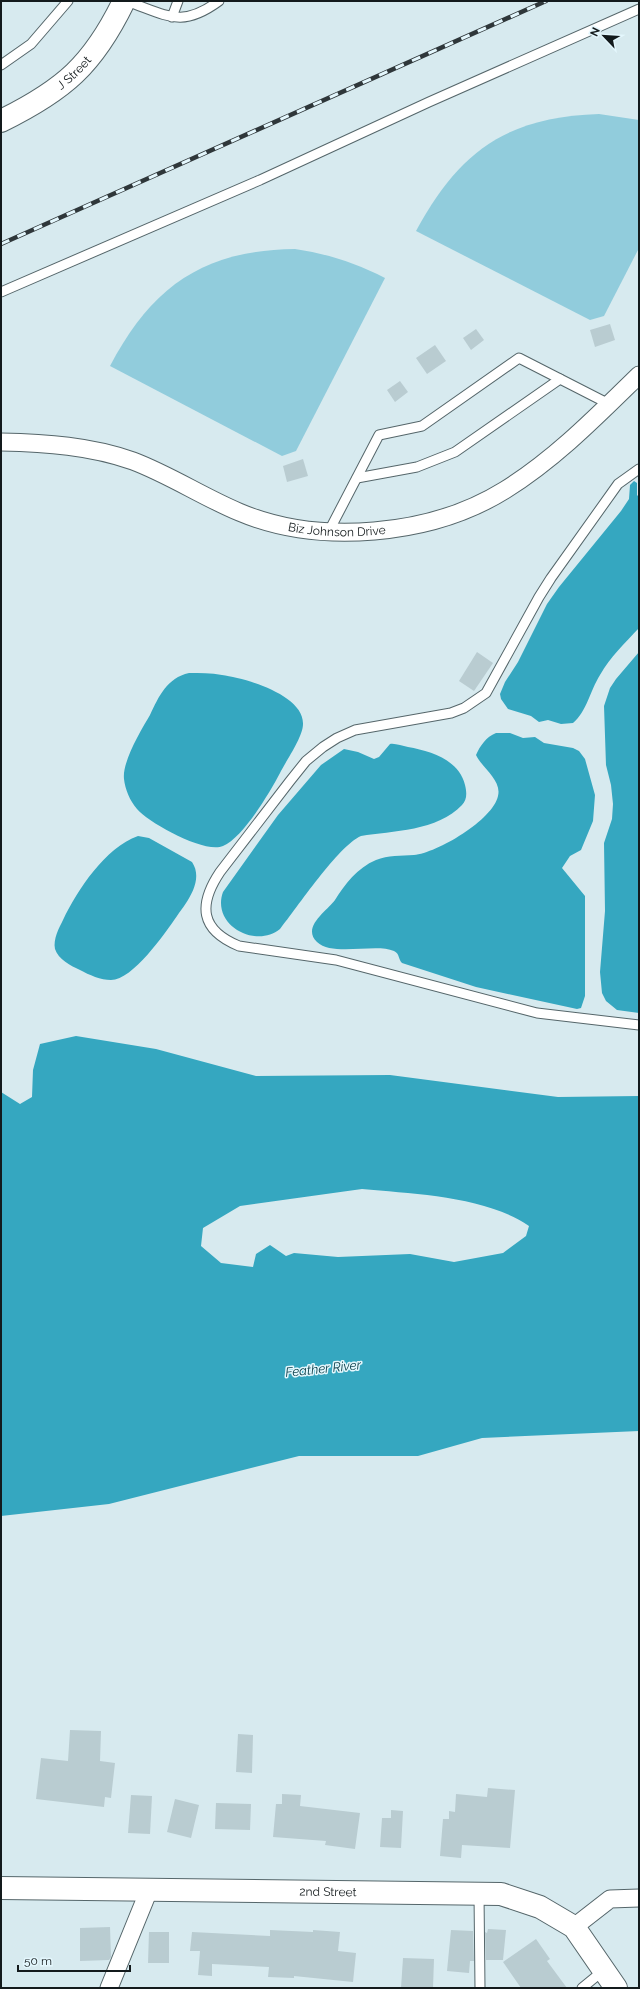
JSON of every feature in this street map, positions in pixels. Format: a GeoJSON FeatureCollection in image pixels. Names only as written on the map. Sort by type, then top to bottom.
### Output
{"type":"FeatureCollection","features":[{"type":"Feature","properties":{"kind":"main road","name":"J Street"},"geometry":{"type":"LineString","coordinates":[[1,121],[29,107],[72,76],[99,46],[125,1]]}},
{"type":"Feature","properties":{"kind":"main road","name":"2nd Street"},"geometry":{"type":"LineString","coordinates":[[1,1888],[500,1894],[540,1907],[574,1926]]}},
{"type":"Feature","properties":{"kind":"main road"},"geometry":{"type":"LineString","coordinates":[[574,1926],[616,1988]]}},
{"type":"Feature","properties":{"kind":"street","name":"Biz Johnson Drive"},"geometry":{"type":"LineString","coordinates":[[1,442],[51,444],[108,453],[154,470],[239,512],[261,520],[287,526],[329,531],[365,532],[392,529],[421,523],[475,505],[504,491],[527,475],[573,438],[639,375]]}},
{"type":"Feature","properties":{"kind":"street"},"geometry":{"type":"LineString","coordinates":[[109,1988],[149,1890]]}},
{"type":"Feature","properties":{"kind":"street"},"geometry":{"type":"LineString","coordinates":[[574,1926],[610,1899],[639,1898]]}},
{"type":"Feature","properties":{"kind":"lane"},"geometry":{"type":"LineString","coordinates":[[1,65],[31,44],[68,1]]}},
{"type":"Feature","properties":{"kind":"lane"},"geometry":{"type":"LineString","coordinates":[[125,1],[172,17],[184,18],[203,13],[219,1]]}},
{"type":"Feature","properties":{"kind":"lane"},"geometry":{"type":"LineString","coordinates":[[172,17],[178,1]]}},
{"type":"Feature","properties":{"kind":"lane"},"geometry":{"type":"LineString","coordinates":[[1,292],[260,180],[458,89],[639,9]]}},
{"type":"Feature","properties":{"kind":"lane"},"geometry":{"type":"LineString","coordinates":[[329,531],[378,435],[422,426],[519,358],[609,404]]}},
{"type":"Feature","properties":{"kind":"lane"},"geometry":{"type":"LineString","coordinates":[[357,478],[417,467],[455,452],[560,379]]}},
{"type":"Feature","properties":{"kind":"lane"},"geometry":{"type":"LineString","coordinates":[[639,469],[626,477],[614,489],[551,578],[486,693],[464,708],[451,713],[355,730],[337,738],[323,747],[306,761],[220,872],[210,887],[206,898],[206,909],[208,921],[215,932],[226,940],[239,946],[336,960],[537,1013],[639,1025]]}},
{"type":"Feature","properties":{"kind":"lane"},"geometry":{"type":"LineString","coordinates":[[479,1894],[480,1988]]}},
{"type":"Feature","properties":{"kind":"lane"},"geometry":{"type":"LineString","coordinates":[[582,1988],[604,1970]]}},
{"type":"Feature","properties":{"kind":"shaded area"},"geometry":{"type":"Polygon","coordinates":[[[599,114],[639,120],[639,248],[604,316],[590,320],[416,231],[432,203],[450,179],[469,160],[489,144],[512,131],[538,122],[566,117],[599,114]]]}},
{"type":"Feature","properties":{"kind":"shaded area"},"geometry":{"type":"Polygon","coordinates":[[[295,249],[342,260],[385,278],[296,451],[282,456],[110,366],[126,338],[144,314],[163,294],[184,278],[208,265],[234,256],[263,251],[295,249]]]}},
{"type":"Feature","properties":{"kind":"water"},"geometry":{"type":"Polygon","coordinates":[[[634,481],[637,483],[637,495],[639,497],[639,628],[608,662],[582,713],[573,723],[561,724],[548,720],[539,722],[531,716],[508,709],[501,699],[500,694],[547,604],[621,511],[629,499],[630,485],[634,481]]]}},
{"type":"Feature","properties":{"kind":"water"},"geometry":{"type":"Polygon","coordinates":[[[639,652],[639,1013],[617,1010],[606,1001],[602,993],[600,972],[605,911],[604,843],[612,819],[613,804],[611,785],[606,765],[604,706],[610,688],[639,652]]]}},
{"type":"Feature","properties":{"kind":"water"},"geometry":{"type":"Polygon","coordinates":[[[189,673],[214,674],[232,677],[258,684],[272,690],[294,705],[301,714],[303,724],[297,742],[263,802],[239,834],[223,846],[204,846],[191,842],[153,822],[134,806],[128,795],[124,779],[124,772],[129,755],[160,695],[169,683],[181,675],[189,673]]]}},
{"type":"Feature","properties":{"kind":"water"},"geometry":{"type":"Polygon","coordinates":[[[496,733],[510,733],[523,738],[535,737],[544,743],[573,748],[579,751],[585,759],[595,795],[593,821],[581,850],[570,856],[562,868],[585,896],[585,996],[581,1008],[577,1009],[476,987],[402,963],[394,951],[386,949],[333,949],[317,942],[313,936],[312,931],[317,919],[335,900],[352,877],[363,867],[381,858],[414,855],[436,848],[463,834],[486,815],[494,805],[498,796],[498,790],[494,779],[476,755],[484,742],[496,733]]]}},
{"type":"Feature","properties":{"kind":"water"},"geometry":{"type":"Polygon","coordinates":[[[390,744],[426,751],[443,758],[450,763],[462,776],[466,791],[464,803],[452,814],[428,825],[400,831],[361,836],[352,842],[318,878],[280,929],[270,935],[248,935],[229,923],[223,915],[221,904],[223,892],[278,815],[321,765],[344,749],[358,752],[374,759],[379,757],[390,744]]]}},
{"type":"Feature","properties":{"kind":"water"},"geometry":{"type":"Polygon","coordinates":[[[138,836],[149,838],[192,862],[196,876],[195,883],[190,897],[157,944],[148,954],[129,972],[120,978],[107,980],[87,974],[65,962],[55,949],[56,938],[60,926],[76,895],[94,871],[114,850],[138,836]]]}},
{"type":"Feature","properties":{"kind":"water","name":"Feather River"},"geometry":{"type":"Polygon","coordinates":[[[76,1036],[156,1049],[256,1076],[390,1075],[558,1097],[639,1096],[639,1431],[482,1438],[418,1456],[299,1456],[109,1504],[1,1516],[1,1092],[20,1104],[32,1097],[33,1070],[40,1044],[76,1036]],[[362,1189],[240,1206],[203,1228],[201,1246],[221,1263],[253,1267],[256,1254],[270,1245],[286,1256],[294,1253],[338,1257],[410,1254],[454,1262],[503,1253],[526,1236],[529,1226],[492,1208],[471,1202],[427,1195],[362,1189]]]}},
{"type":"Feature","properties":{"kind":"building"},"geometry":{"type":"Polygon","coordinates":[[[610,324],[615,340],[595,347],[590,330],[610,324]]]}},
{"type":"Feature","properties":{"kind":"building"},"geometry":{"type":"Polygon","coordinates":[[[476,329],[484,340],[471,350],[463,338],[476,329]]]}},
{"type":"Feature","properties":{"kind":"building"},"geometry":{"type":"Polygon","coordinates":[[[435,345],[446,361],[427,374],[416,358],[435,345]]]}},
{"type":"Feature","properties":{"kind":"building"},"geometry":{"type":"Polygon","coordinates":[[[400,381],[408,392],[395,402],[387,390],[400,381]]]}},
{"type":"Feature","properties":{"kind":"building"},"geometry":{"type":"Polygon","coordinates":[[[303,459],[308,476],[287,482],[283,466],[303,459]]]}},
{"type":"Feature","properties":{"kind":"building"},"geometry":{"type":"Polygon","coordinates":[[[477,652],[493,663],[474,691],[459,681],[477,652]]]}},
{"type":"Feature","properties":{"kind":"building"},"geometry":{"type":"Polygon","coordinates":[[[70,1730],[101,1731],[100,1761],[115,1763],[111,1798],[105,1797],[104,1807],[36,1799],[41,1758],[68,1761],[70,1730]]]}},
{"type":"Feature","properties":{"kind":"building"},"geometry":{"type":"Polygon","coordinates":[[[238,1734],[253,1735],[252,1773],[236,1772],[238,1734]]]}},
{"type":"Feature","properties":{"kind":"building"},"geometry":{"type":"Polygon","coordinates":[[[488,1788],[515,1790],[510,1848],[462,1845],[461,1858],[440,1856],[443,1819],[449,1819],[449,1811],[455,1812],[456,1794],[487,1797],[488,1788]]]}},
{"type":"Feature","properties":{"kind":"building"},"geometry":{"type":"Polygon","coordinates":[[[282,1794],[301,1795],[300,1806],[360,1813],[355,1849],[325,1845],[326,1841],[273,1837],[276,1804],[282,1804],[282,1794]]]}},
{"type":"Feature","properties":{"kind":"building"},"geometry":{"type":"Polygon","coordinates":[[[131,1795],[152,1796],[150,1834],[128,1833],[131,1795]]]}},
{"type":"Feature","properties":{"kind":"building"},"geometry":{"type":"Polygon","coordinates":[[[175,1799],[199,1805],[191,1838],[167,1832],[175,1799]]]}},
{"type":"Feature","properties":{"kind":"building"},"geometry":{"type":"Polygon","coordinates":[[[216,1803],[251,1804],[250,1830],[215,1829],[216,1803]]]}},
{"type":"Feature","properties":{"kind":"building"},"geometry":{"type":"Polygon","coordinates":[[[391,1810],[403,1811],[401,1848],[380,1847],[382,1818],[391,1818],[391,1810]]]}},
{"type":"Feature","properties":{"kind":"building"},"geometry":{"type":"Polygon","coordinates":[[[110,1927],[111,1957],[109,1960],[80,1961],[80,1928],[110,1927]]]}},
{"type":"Feature","properties":{"kind":"building"},"geometry":{"type":"Polygon","coordinates":[[[488,1929],[506,1930],[503,1960],[486,1960],[485,1932],[487,1933],[488,1929]]]}},
{"type":"Feature","properties":{"kind":"building"},"geometry":{"type":"Polygon","coordinates":[[[270,1930],[313,1932],[313,1930],[340,1932],[338,1951],[356,1953],[353,1982],[294,1976],[294,1978],[268,1977],[269,1967],[212,1964],[212,1976],[198,1975],[200,1951],[190,1951],[192,1932],[270,1936],[270,1930]]]}},
{"type":"Feature","properties":{"kind":"building"},"geometry":{"type":"Polygon","coordinates":[[[451,1930],[473,1931],[474,1961],[470,1961],[469,1973],[447,1971],[451,1930]]]}},
{"type":"Feature","properties":{"kind":"building"},"geometry":{"type":"Polygon","coordinates":[[[149,1932],[169,1932],[169,1963],[148,1963],[149,1932]]]}},
{"type":"Feature","properties":{"kind":"building"},"geometry":{"type":"Polygon","coordinates":[[[536,1939],[550,1959],[547,1961],[567,1988],[521,1988],[503,1962],[536,1939]]]}},
{"type":"Feature","properties":{"kind":"building"},"geometry":{"type":"Polygon","coordinates":[[[403,1958],[434,1959],[433,1988],[401,1988],[403,1958]]]}},
{"type":"Feature","properties":{"kind":"railway"},"geometry":{"type":"LineString","coordinates":[[1,244],[546,1]]}}]}
